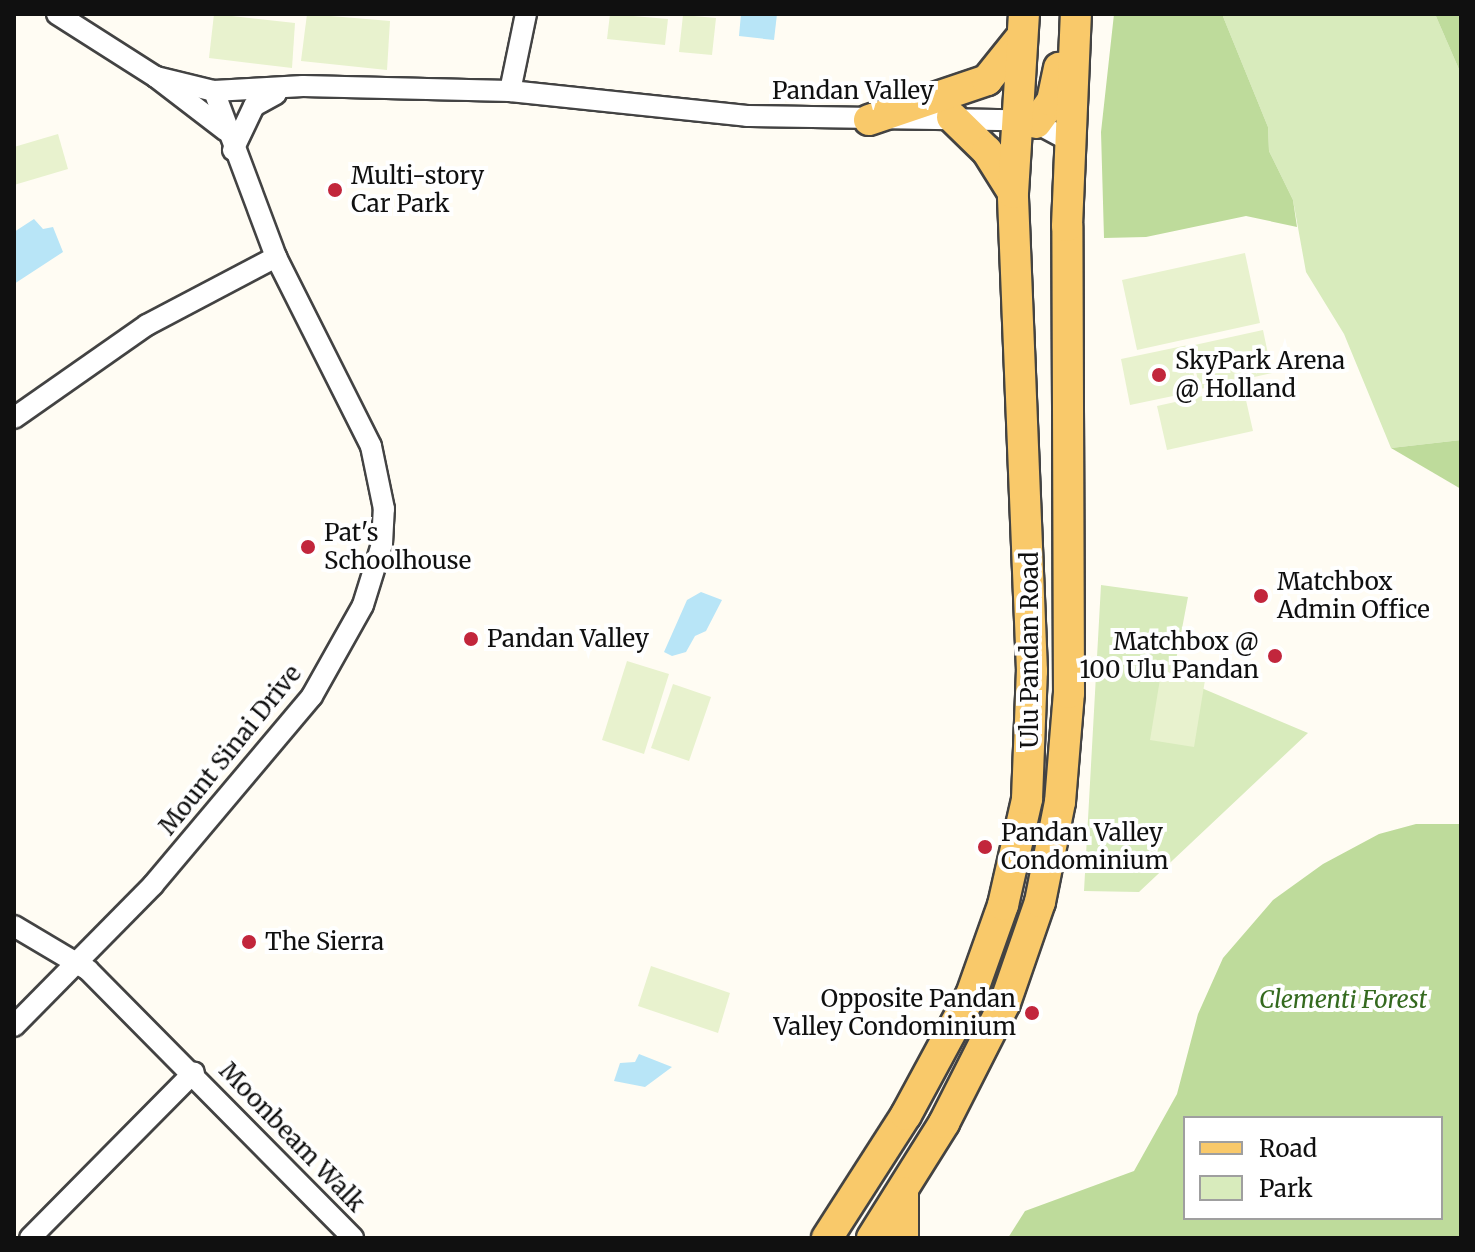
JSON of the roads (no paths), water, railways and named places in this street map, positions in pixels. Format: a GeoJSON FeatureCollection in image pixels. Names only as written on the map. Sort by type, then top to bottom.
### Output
{"type":"FeatureCollection","features":[{"type":"Feature","properties":{"kind":"main road"},"geometry":{"type":"LineString","coordinates":[[1025,122],[1058,84],[1065,14]]}},
{"type":"Feature","properties":{"kind":"main road","name":"Ulu Pandan Road"},"geometry":{"type":"LineString","coordinates":[[872,1238],[903,1192],[963,1088],[1008,994],[1040,902],[1060,802],[1069,670],[1070,141],[1076,14]]}},
{"type":"Feature","properties":{"kind":"main road"},"geometry":{"type":"LineString","coordinates":[[869,120],[987,80],[1022,27]]}},
{"type":"Feature","properties":{"kind":"main road","name":"Ulu Pandan Road"},"geometry":{"type":"LineString","coordinates":[[827,1238],[892,1139],[965,1007],[995,932],[1022,828],[1031,754],[1032,671],[1013,193],[1025,122],[1022,27]]}},
{"type":"Feature","properties":{"kind":"main road"},"geometry":{"type":"LineString","coordinates":[[952,117],[987,151],[1013,193]]}},
{"type":"Feature","properties":{"kind":"main road"},"geometry":{"type":"LineString","coordinates":[[903,1192],[903,1238]]}},
{"type":"Feature","properties":{"kind":"street"},"geometry":{"type":"LineString","coordinates":[[58,14],[156,77],[230,140],[261,100],[303,86]]}},
{"type":"Feature","properties":{"kind":"street"},"geometry":{"type":"LineString","coordinates":[[510,91],[526,14]]}},
{"type":"Feature","properties":{"kind":"street","name":"Pandan Valley"},"geometry":{"type":"LineString","coordinates":[[156,77],[214,91],[303,86],[510,91],[747,116],[869,120],[952,117],[1025,122],[1070,141]]}},
{"type":"Feature","properties":{"kind":"street","name":"Mount Sinai Drive"},"geometry":{"type":"LineString","coordinates":[[14,1026],[169,867],[312,696],[363,605],[382,544],[384,509],[371,446],[276,257],[214,91]]}},
{"type":"Feature","properties":{"kind":"street"},"geometry":{"type":"LineString","coordinates":[[14,418],[147,325],[276,257]]}},
{"type":"Feature","properties":{"kind":"street","name":"Moonbeam Walk"},"geometry":{"type":"LineString","coordinates":[[14,926],[76,964],[194,1072],[353,1238]]}},
{"type":"Feature","properties":{"kind":"street"},"geometry":{"type":"LineString","coordinates":[[30,1238],[194,1072]]}},
{"type":"Feature","properties":{"kind":"water"},"geometry":{"type":"Polygon","coordinates":[[[741,14],[777,14],[774,40],[739,36],[741,14]]]}},
{"type":"Feature","properties":{"kind":"water"},"geometry":{"type":"Polygon","coordinates":[[[34,219],[43,229],[53,227],[63,252],[14,284],[14,232],[34,219]]]}},
{"type":"Feature","properties":{"kind":"water"},"geometry":{"type":"Polygon","coordinates":[[[701,592],[722,600],[706,631],[695,636],[686,652],[672,656],[664,652],[687,600],[701,592]]]}},
{"type":"Feature","properties":{"kind":"water"},"geometry":{"type":"Polygon","coordinates":[[[639,1054],[672,1067],[645,1087],[614,1081],[620,1063],[635,1062],[639,1054]]]}},
{"type":"Feature","properties":{"kind":"place","name":"Multi-story Car Park"},"geometry":{"type":"Point","coordinates":[335,190]}},
{"type":"Feature","properties":{"kind":"place","name":"SkyPark Arena @ Holland"},"geometry":{"type":"Point","coordinates":[1159,375]}},
{"type":"Feature","properties":{"kind":"place","name":"Pat's Schoolhouse"},"geometry":{"type":"Point","coordinates":[308,547]}},
{"type":"Feature","properties":{"kind":"place","name":"Matchbox Admin Office"},"geometry":{"type":"Point","coordinates":[1261,596]}},
{"type":"Feature","properties":{"kind":"place","name":"Pandan Valley"},"geometry":{"type":"Point","coordinates":[471,639]}},
{"type":"Feature","properties":{"kind":"place","name":"Matchbox @ 100 Ulu Pandan"},"geometry":{"type":"Point","coordinates":[1275,656]}},
{"type":"Feature","properties":{"kind":"place","name":"Pandan Valley Condominium"},"geometry":{"type":"Point","coordinates":[985,847]}},
{"type":"Feature","properties":{"kind":"place","name":"The Sierra"},"geometry":{"type":"Point","coordinates":[249,942]}},
{"type":"Feature","properties":{"kind":"place","name":"Opposite Pandan Valley Condominium"},"geometry":{"type":"Point","coordinates":[1032,1013]}},
{"type":"Feature","properties":{"kind":"park label","name":"Clementi Forest"},"geometry":{"type":"Point","coordinates":[1343,1000]}}]}
